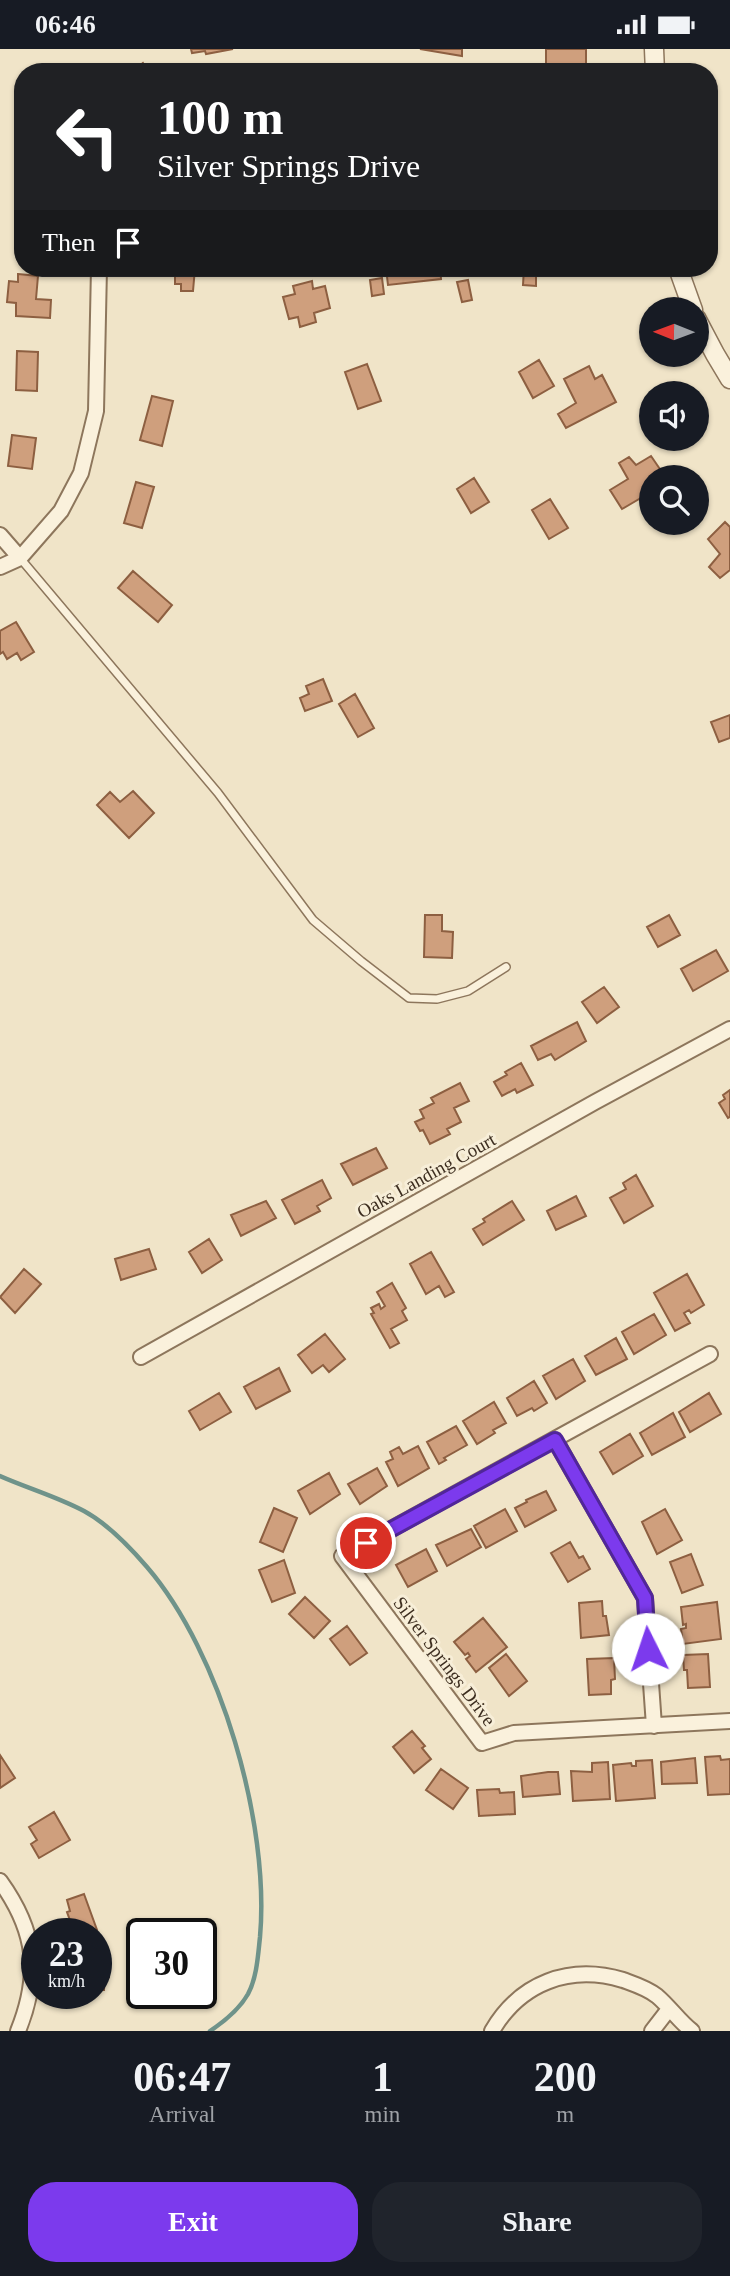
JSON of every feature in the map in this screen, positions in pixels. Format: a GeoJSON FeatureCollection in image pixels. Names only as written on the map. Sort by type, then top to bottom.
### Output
{"type":"FeatureCollection","features":[{"type":"Feature","properties":{"kind":"street"},"geometry":{"type":"LineString","coordinates":[[0,568],[20,558],[61,511],[81,473],[96,411],[99,277]]}},
{"type":"Feature","properties":{"kind":"street"},"geometry":{"type":"LineString","coordinates":[[681,277],[688,297]]}},
{"type":"Feature","properties":{"kind":"street"},"geometry":{"type":"LineString","coordinates":[[709,341],[730,379]]}},
{"type":"Feature","properties":{"kind":"street"},"geometry":{"type":"LineString","coordinates":[[0,535],[20,558]]}},
{"type":"Feature","properties":{"kind":"street","name":"Oaks Landing Court"},"geometry":{"type":"LineString","coordinates":[[141,1357],[594,1102],[730,1029]]}},
{"type":"Feature","properties":{"kind":"street","name":"Silver Springs Drive"},"geometry":{"type":"LineString","coordinates":[[710,1354],[342,1556],[482,1743],[514,1733],[730,1721]]}},
{"type":"Feature","properties":{"kind":"street"},"geometry":{"type":"LineString","coordinates":[[555,1440],[645,1598],[654,1726]]}},
{"type":"Feature","properties":{"kind":"street"},"geometry":{"type":"LineString","coordinates":[[0,1881],[23,1919],[34,1964],[27,2009],[18,2031]]}},
{"type":"Feature","properties":{"kind":"street"},"geometry":{"type":"LineString","coordinates":[[492,2031],[503,2013],[524,1994],[549,1979],[603,1974],[637,1985],[656,1996],[692,2031]]}},
{"type":"Feature","properties":{"kind":"street"},"geometry":{"type":"LineString","coordinates":[[652,2031],[668,2009]]}},
{"type":"Feature","properties":{"kind":"lane"},"geometry":{"type":"LineString","coordinates":[[20,558],[218,793],[313,920],[361,961],[409,998],[437,999],[468,991],[506,967]]}},
{"type":"Feature","properties":{"kind":"building"},"geometry":{"type":"Polygon","coordinates":[[[191,49],[233,49],[206,54],[205,51],[192,53],[191,49]]]}},
{"type":"Feature","properties":{"kind":"building"},"geometry":{"type":"Polygon","coordinates":[[[420,49],[462,49],[462,56],[420,49]]]}},
{"type":"Feature","properties":{"kind":"building"},"geometry":{"type":"Polygon","coordinates":[[[546,49],[586,49],[586,63],[546,63],[546,49]]]}},
{"type":"Feature","properties":{"kind":"building"},"geometry":{"type":"Polygon","coordinates":[[[18,277],[38,277],[36,299],[51,300],[50,318],[16,316],[16,303],[7,302],[9,281],[18,282],[18,277]]]}},
{"type":"Feature","properties":{"kind":"building"},"geometry":{"type":"Polygon","coordinates":[[[175,277],[194,277],[193,291],[181,291],[181,284],[175,284],[175,277]]]}},
{"type":"Feature","properties":{"kind":"building"},"geometry":{"type":"Polygon","coordinates":[[[387,277],[441,277],[441,279],[388,285],[387,277]]]}},
{"type":"Feature","properties":{"kind":"building"},"geometry":{"type":"Polygon","coordinates":[[[523,277],[536,277],[536,286],[523,285],[523,277]]]}},
{"type":"Feature","properties":{"kind":"building"},"geometry":{"type":"Polygon","coordinates":[[[382,278],[384,294],[372,296],[370,280],[382,278]]]}},
{"type":"Feature","properties":{"kind":"building"},"geometry":{"type":"Polygon","coordinates":[[[468,280],[472,300],[462,302],[457,282],[468,280]]]}},
{"type":"Feature","properties":{"kind":"building"},"geometry":{"type":"Polygon","coordinates":[[[312,281],[313,289],[325,286],[330,308],[314,313],[316,322],[300,327],[298,317],[289,319],[283,297],[295,294],[293,286],[312,281]]]}},
{"type":"Feature","properties":{"kind":"building"},"geometry":{"type":"Polygon","coordinates":[[[17,351],[38,352],[37,391],[16,390],[17,351]]]}},
{"type":"Feature","properties":{"kind":"building"},"geometry":{"type":"Polygon","coordinates":[[[539,360],[554,386],[533,398],[519,372],[539,360]]]}},
{"type":"Feature","properties":{"kind":"building"},"geometry":{"type":"Polygon","coordinates":[[[367,364],[381,401],[358,409],[345,372],[367,364]]]}},
{"type":"Feature","properties":{"kind":"building"},"geometry":{"type":"Polygon","coordinates":[[[589,366],[595,379],[602,375],[616,402],[566,428],[558,414],[576,403],[564,379],[589,366]]]}},
{"type":"Feature","properties":{"kind":"building"},"geometry":{"type":"Polygon","coordinates":[[[152,396],[173,401],[162,446],[140,440],[152,396]]]}},
{"type":"Feature","properties":{"kind":"building"},"geometry":{"type":"Polygon","coordinates":[[[12,435],[36,438],[32,469],[8,466],[12,435]]]}},
{"type":"Feature","properties":{"kind":"building"},"geometry":{"type":"Polygon","coordinates":[[[651,456],[657,465],[639,465],[639,499],[622,509],[610,490],[628,479],[619,463],[629,457],[636,465],[651,456]]]}},
{"type":"Feature","properties":{"kind":"building"},"geometry":{"type":"Polygon","coordinates":[[[474,478],[489,502],[471,513],[457,489],[474,478]]]}},
{"type":"Feature","properties":{"kind":"building"},"geometry":{"type":"Polygon","coordinates":[[[136,482],[154,487],[142,528],[124,523],[136,482]]]}},
{"type":"Feature","properties":{"kind":"building"},"geometry":{"type":"Polygon","coordinates":[[[550,499],[568,528],[549,539],[532,510],[550,499]]]}},
{"type":"Feature","properties":{"kind":"building"},"geometry":{"type":"Polygon","coordinates":[[[725,522],[730,527],[730,570],[720,578],[709,567],[720,554],[708,539],[725,522]]]}},
{"type":"Feature","properties":{"kind":"building"},"geometry":{"type":"Polygon","coordinates":[[[133,571],[172,605],[158,622],[118,588],[133,571]]]}},
{"type":"Feature","properties":{"kind":"building"},"geometry":{"type":"Polygon","coordinates":[[[16,622],[34,652],[21,660],[17,653],[7,659],[3,652],[0,654],[0,631],[16,622]]]}},
{"type":"Feature","properties":{"kind":"building"},"geometry":{"type":"Polygon","coordinates":[[[323,679],[332,701],[305,711],[300,698],[309,694],[306,686],[323,679]]]}},
{"type":"Feature","properties":{"kind":"building"},"geometry":{"type":"Polygon","coordinates":[[[355,694],[374,728],[358,737],[339,704],[355,694]]]}},
{"type":"Feature","properties":{"kind":"building"},"geometry":{"type":"Polygon","coordinates":[[[730,715],[730,738],[719,742],[711,722],[730,715]]]}},
{"type":"Feature","properties":{"kind":"building"},"geometry":{"type":"Polygon","coordinates":[[[133,791],[154,813],[129,838],[97,805],[110,792],[120,802],[133,791]]]}},
{"type":"Feature","properties":{"kind":"building"},"geometry":{"type":"Polygon","coordinates":[[[425,915],[442,915],[442,931],[453,932],[452,958],[424,957],[425,915]]]}},
{"type":"Feature","properties":{"kind":"building"},"geometry":{"type":"Polygon","coordinates":[[[669,915],[680,935],[658,947],[647,927],[669,915]]]}},
{"type":"Feature","properties":{"kind":"building"},"geometry":{"type":"Polygon","coordinates":[[[716,950],[728,971],[693,991],[681,969],[716,950]]]}},
{"type":"Feature","properties":{"kind":"building"},"geometry":{"type":"Polygon","coordinates":[[[604,987],[619,1007],[597,1023],[582,1002],[604,987]]]}},
{"type":"Feature","properties":{"kind":"building"},"geometry":{"type":"Polygon","coordinates":[[[577,1022],[586,1041],[555,1060],[551,1054],[538,1060],[531,1046],[577,1022]]]}},
{"type":"Feature","properties":{"kind":"building"},"geometry":{"type":"Polygon","coordinates":[[[521,1063],[533,1085],[517,1093],[515,1089],[502,1096],[494,1082],[521,1063]]]}},
{"type":"Feature","properties":{"kind":"building"},"geometry":{"type":"Polygon","coordinates":[[[460,1083],[469,1101],[454,1108],[461,1122],[447,1129],[450,1134],[430,1144],[423,1130],[420,1131],[415,1122],[424,1118],[420,1110],[434,1103],[431,1098],[460,1083]]]}},
{"type":"Feature","properties":{"kind":"building"},"geometry":{"type":"Polygon","coordinates":[[[730,1090],[728,1118],[719,1103],[725,1099],[723,1095],[730,1090]]]}},
{"type":"Feature","properties":{"kind":"building"},"geometry":{"type":"Polygon","coordinates":[[[376,1148],[387,1168],[353,1185],[341,1164],[376,1148]]]}},
{"type":"Feature","properties":{"kind":"building"},"geometry":{"type":"Polygon","coordinates":[[[636,1175],[653,1206],[624,1223],[610,1198],[626,1189],[623,1183],[636,1175]]]}},
{"type":"Feature","properties":{"kind":"building"},"geometry":{"type":"Polygon","coordinates":[[[322,1180],[331,1198],[317,1206],[320,1211],[295,1224],[282,1200],[322,1180]]]}},
{"type":"Feature","properties":{"kind":"building"},"geometry":{"type":"Polygon","coordinates":[[[576,1196],[586,1216],[556,1230],[547,1211],[576,1196]]]}},
{"type":"Feature","properties":{"kind":"building"},"geometry":{"type":"Polygon","coordinates":[[[266,1201],[276,1218],[241,1236],[231,1215],[266,1201]]]}},
{"type":"Feature","properties":{"kind":"building"},"geometry":{"type":"Polygon","coordinates":[[[512,1201],[524,1220],[483,1245],[473,1229],[485,1222],[483,1219],[512,1201]]]}},
{"type":"Feature","properties":{"kind":"building"},"geometry":{"type":"Polygon","coordinates":[[[209,1239],[222,1260],[202,1273],[189,1252],[209,1239]]]}},
{"type":"Feature","properties":{"kind":"building"},"geometry":{"type":"Polygon","coordinates":[[[149,1249],[156,1269],[121,1280],[115,1259],[149,1249]]]}},
{"type":"Feature","properties":{"kind":"building"},"geometry":{"type":"Polygon","coordinates":[[[431,1252],[454,1292],[445,1297],[439,1286],[426,1294],[410,1264],[431,1252]]]}},
{"type":"Feature","properties":{"kind":"building"},"geometry":{"type":"Polygon","coordinates":[[[24,1269],[41,1284],[15,1313],[0,1297],[24,1269]]]}},
{"type":"Feature","properties":{"kind":"building"},"geometry":{"type":"Polygon","coordinates":[[[687,1274],[704,1305],[691,1313],[689,1310],[684,1313],[690,1323],[675,1331],[654,1293],[687,1274]]]}},
{"type":"Feature","properties":{"kind":"building"},"geometry":{"type":"Polygon","coordinates":[[[392,1283],[406,1308],[402,1311],[407,1320],[391,1329],[399,1343],[390,1348],[371,1314],[374,1313],[371,1308],[379,1304],[381,1309],[385,1306],[377,1292],[392,1283]]]}},
{"type":"Feature","properties":{"kind":"building"},"geometry":{"type":"Polygon","coordinates":[[[654,1314],[666,1335],[634,1354],[622,1332],[654,1314]]]}},
{"type":"Feature","properties":{"kind":"building"},"geometry":{"type":"Polygon","coordinates":[[[325,1334],[345,1359],[329,1372],[323,1365],[312,1373],[298,1355],[325,1334]]]}},
{"type":"Feature","properties":{"kind":"building"},"geometry":{"type":"Polygon","coordinates":[[[616,1338],[627,1359],[596,1375],[585,1356],[616,1338]]]}},
{"type":"Feature","properties":{"kind":"building"},"geometry":{"type":"Polygon","coordinates":[[[573,1359],[585,1381],[556,1399],[543,1376],[573,1359]]]}},
{"type":"Feature","properties":{"kind":"building"},"geometry":{"type":"Polygon","coordinates":[[[279,1368],[290,1391],[256,1409],[244,1387],[279,1368]]]}},
{"type":"Feature","properties":{"kind":"building"},"geometry":{"type":"Polygon","coordinates":[[[534,1381],[547,1403],[534,1411],[532,1408],[517,1416],[507,1398],[534,1381]]]}},
{"type":"Feature","properties":{"kind":"building"},"geometry":{"type":"Polygon","coordinates":[[[219,1393],[231,1412],[200,1430],[189,1411],[219,1393]]]}},
{"type":"Feature","properties":{"kind":"building"},"geometry":{"type":"Polygon","coordinates":[[[709,1393],[721,1414],[690,1432],[679,1412],[709,1393]]]}},
{"type":"Feature","properties":{"kind":"building"},"geometry":{"type":"Polygon","coordinates":[[[494,1402],[506,1423],[477,1444],[463,1421],[494,1402]]]}},
{"type":"Feature","properties":{"kind":"building"},"geometry":{"type":"Polygon","coordinates":[[[673,1413],[685,1437],[652,1455],[640,1433],[673,1413]]]}},
{"type":"Feature","properties":{"kind":"building"},"geometry":{"type":"Polygon","coordinates":[[[456,1426],[467,1445],[444,1458],[446,1460],[439,1464],[427,1442],[456,1426]]]}},
{"type":"Feature","properties":{"kind":"building"},"geometry":{"type":"Polygon","coordinates":[[[630,1434],[643,1456],[613,1474],[600,1452],[630,1434]]]}},
{"type":"Feature","properties":{"kind":"building"},"geometry":{"type":"Polygon","coordinates":[[[418,1446],[429,1468],[398,1486],[386,1462],[393,1459],[390,1452],[399,1447],[403,1454],[418,1446]]]}},
{"type":"Feature","properties":{"kind":"building"},"geometry":{"type":"Polygon","coordinates":[[[377,1468],[387,1486],[360,1504],[348,1484],[377,1468]]]}},
{"type":"Feature","properties":{"kind":"building"},"geometry":{"type":"Polygon","coordinates":[[[329,1473],[340,1494],[310,1514],[298,1491],[329,1473]]]}},
{"type":"Feature","properties":{"kind":"building"},"geometry":{"type":"Polygon","coordinates":[[[546,1491],[556,1510],[525,1527],[515,1508],[546,1491]]]}},
{"type":"Feature","properties":{"kind":"building"},"geometry":{"type":"Polygon","coordinates":[[[274,1508],[297,1518],[283,1552],[260,1542],[274,1508]]]}},
{"type":"Feature","properties":{"kind":"building"},"geometry":{"type":"Polygon","coordinates":[[[505,1509],[517,1531],[486,1548],[474,1526],[505,1509]]]}},
{"type":"Feature","properties":{"kind":"building"},"geometry":{"type":"Polygon","coordinates":[[[665,1509],[682,1540],[657,1554],[642,1522],[665,1509]]]}},
{"type":"Feature","properties":{"kind":"building"},"geometry":{"type":"Polygon","coordinates":[[[471,1529],[481,1547],[447,1566],[436,1545],[471,1529]]]}},
{"type":"Feature","properties":{"kind":"building"},"geometry":{"type":"Polygon","coordinates":[[[570,1542],[579,1558],[583,1556],[590,1569],[568,1582],[551,1553],[570,1542]]]}},
{"type":"Feature","properties":{"kind":"building"},"geometry":{"type":"Polygon","coordinates":[[[426,1549],[437,1571],[408,1587],[396,1565],[426,1549]]]}},
{"type":"Feature","properties":{"kind":"building"},"geometry":{"type":"Polygon","coordinates":[[[691,1554],[703,1585],[682,1593],[670,1562],[691,1554]]]}},
{"type":"Feature","properties":{"kind":"building"},"geometry":{"type":"Polygon","coordinates":[[[284,1560],[295,1593],[272,1602],[259,1570],[284,1560]]]}},
{"type":"Feature","properties":{"kind":"building"},"geometry":{"type":"Polygon","coordinates":[[[305,1597],[330,1621],[314,1638],[289,1614],[305,1597]]]}},
{"type":"Feature","properties":{"kind":"building"},"geometry":{"type":"Polygon","coordinates":[[[602,1601],[609,1635],[581,1638],[579,1603],[602,1601]]]}},
{"type":"Feature","properties":{"kind":"building"},"geometry":{"type":"Polygon","coordinates":[[[717,1602],[721,1639],[683,1644],[681,1629],[686,1628],[686,1624],[683,1625],[681,1607],[717,1602]]]}},
{"type":"Feature","properties":{"kind":"building"},"geometry":{"type":"Polygon","coordinates":[[[483,1618],[507,1647],[476,1672],[466,1659],[470,1656],[468,1653],[465,1655],[454,1642],[483,1618]]]}},
{"type":"Feature","properties":{"kind":"building"},"geometry":{"type":"Polygon","coordinates":[[[347,1626],[367,1653],[350,1665],[330,1639],[347,1626]]]}},
{"type":"Feature","properties":{"kind":"building"},"geometry":{"type":"Polygon","coordinates":[[[506,1654],[527,1681],[509,1696],[489,1668],[506,1654]]]}},
{"type":"Feature","properties":{"kind":"building"},"geometry":{"type":"Polygon","coordinates":[[[708,1654],[710,1687],[688,1688],[683,1655],[708,1654]]]}},
{"type":"Feature","properties":{"kind":"building"},"geometry":{"type":"Polygon","coordinates":[[[614,1658],[615,1679],[611,1680],[611,1694],[589,1695],[587,1659],[614,1658]]]}},
{"type":"Feature","properties":{"kind":"building"},"geometry":{"type":"Polygon","coordinates":[[[412,1731],[425,1746],[422,1748],[431,1759],[414,1773],[393,1747],[412,1731]]]}},
{"type":"Feature","properties":{"kind":"building"},"geometry":{"type":"Polygon","coordinates":[[[0,1755],[15,1778],[0,1788],[0,1755]]]}},
{"type":"Feature","properties":{"kind":"building"},"geometry":{"type":"Polygon","coordinates":[[[720,1756],[721,1760],[730,1759],[730,1794],[708,1795],[705,1757],[720,1756]]]}},
{"type":"Feature","properties":{"kind":"building"},"geometry":{"type":"Polygon","coordinates":[[[695,1758],[697,1783],[662,1784],[661,1762],[695,1758]]]}},
{"type":"Feature","properties":{"kind":"building"},"geometry":{"type":"Polygon","coordinates":[[[652,1760],[655,1798],[616,1801],[613,1765],[631,1763],[636,1766],[636,1761],[652,1760]]]}},
{"type":"Feature","properties":{"kind":"building"},"geometry":{"type":"Polygon","coordinates":[[[608,1762],[610,1799],[573,1801],[571,1771],[592,1772],[592,1763],[608,1762]]]}},
{"type":"Feature","properties":{"kind":"building"},"geometry":{"type":"Polygon","coordinates":[[[441,1769],[468,1788],[453,1809],[426,1790],[441,1769]]]}},
{"type":"Feature","properties":{"kind":"building"},"geometry":{"type":"Polygon","coordinates":[[[558,1772],[560,1794],[523,1797],[521,1776],[558,1772]]]}},
{"type":"Feature","properties":{"kind":"building"},"geometry":{"type":"Polygon","coordinates":[[[499,1789],[500,1793],[514,1792],[515,1814],[479,1816],[477,1790],[499,1789]]]}},
{"type":"Feature","properties":{"kind":"building"},"geometry":{"type":"Polygon","coordinates":[[[54,1812],[70,1840],[39,1858],[31,1844],[37,1840],[29,1827],[54,1812]]]}},
{"type":"Feature","properties":{"kind":"building"},"geometry":{"type":"Polygon","coordinates":[[[84,1894],[93,1918],[69,1918],[67,1900],[84,1894]]]}},
{"type":"Feature","properties":{"kind":"waterway"},"geometry":{"type":"LineString","coordinates":[[0,1476],[84,1511],[125,1543],[174,1603],[218,1692],[235,1742],[257,1844],[261,1892],[260,1937],[251,1987],[236,2010],[210,2031]]}},
{"type":"Feature","properties":{"kind":"route"},"geometry":{"type":"LineString","coordinates":[[366,1543],[555,1440],[645,1598],[648,1649]]}}]}
